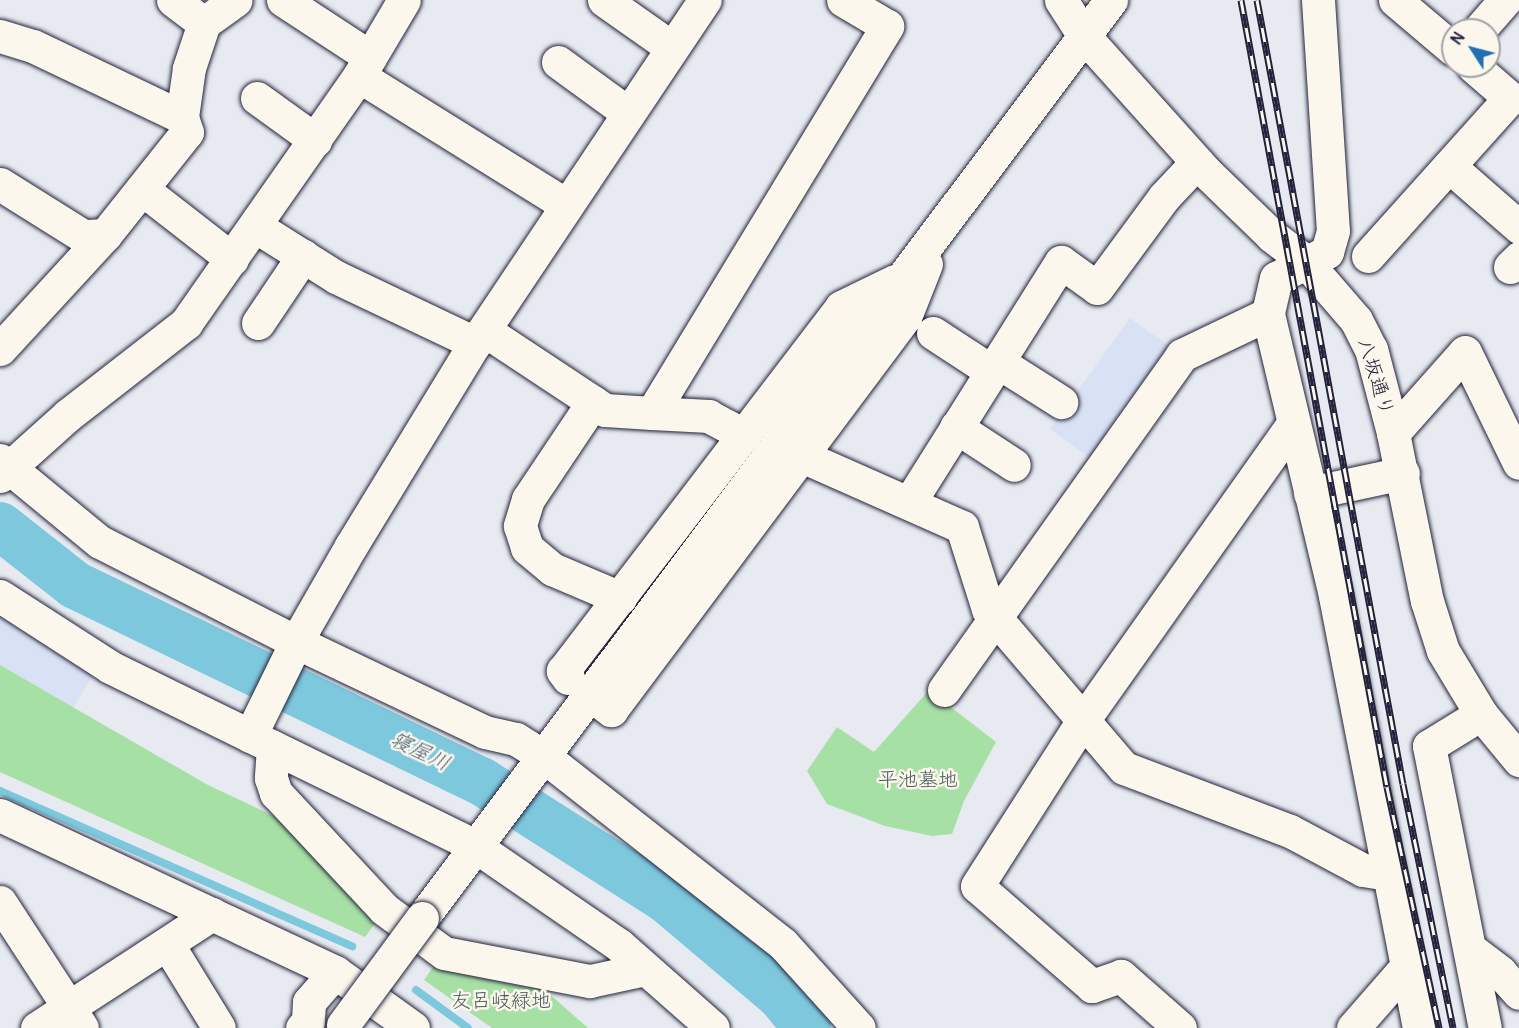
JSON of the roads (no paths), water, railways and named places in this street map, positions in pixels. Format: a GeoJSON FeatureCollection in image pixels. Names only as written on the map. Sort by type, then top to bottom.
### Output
{"type":"FeatureCollection","features":[{"type":"Feature","properties":{"kind":"street"},"geometry":{"type":"LineString","coordinates":[[173,0],[204,23]]}},
{"type":"Feature","properties":{"kind":"street"},"geometry":{"type":"LineString","coordinates":[[0,349],[105,235],[187,132],[182,117],[189,68],[204,23],[237,0]]}},
{"type":"Feature","properties":{"kind":"street"},"geometry":{"type":"LineString","coordinates":[[283,0],[364,67],[566,205]]}},
{"type":"Feature","properties":{"kind":"street"},"geometry":{"type":"LineString","coordinates":[[404,0],[364,67],[315,140],[186,323],[3,468],[99,542],[293,647],[485,732],[516,739],[536,764],[783,944],[859,1028]]}},
{"type":"Feature","properties":{"kind":"street"},"geometry":{"type":"LineString","coordinates":[[604,0],[672,48]]}},
{"type":"Feature","properties":{"kind":"street"},"geometry":{"type":"LineString","coordinates":[[645,969],[590,981],[444,953],[411,919],[384,909],[276,793],[261,733],[293,647],[480,337],[705,0]]}},
{"type":"Feature","properties":{"kind":"street"},"geometry":{"type":"LineString","coordinates":[[652,413],[887,26],[843,0]]}},
{"type":"Feature","properties":{"kind":"street","name":"八坂通り"},"geometry":{"type":"LineString","coordinates":[[1061,0],[1084,36],[1197,162],[1272,236],[1305,261],[1356,320],[1371,349],[1403,473],[1427,601],[1443,651],[1481,714],[1518,757]]}},
{"type":"Feature","properties":{"kind":"street"},"geometry":{"type":"LineString","coordinates":[[302,1028],[308,1021],[309,1002],[345,978],[411,919],[479,840],[1111,0]]}},
{"type":"Feature","properties":{"kind":"street"},"geometry":{"type":"LineString","coordinates":[[1318,0],[1333,231],[1327,252],[1305,261],[1276,278],[1268,314],[1335,596],[1419,1028]]}},
{"type":"Feature","properties":{"kind":"street"},"geometry":{"type":"LineString","coordinates":[[1395,0],[1441,39]]}},
{"type":"Feature","properties":{"kind":"street"},"geometry":{"type":"LineString","coordinates":[[1489,18],[1504,0]]}},
{"type":"Feature","properties":{"kind":"street"},"geometry":{"type":"LineString","coordinates":[[0,36],[33,46],[182,117]]}},
{"type":"Feature","properties":{"kind":"street"},"geometry":{"type":"LineString","coordinates":[[558,62],[628,113]]}},
{"type":"Feature","properties":{"kind":"street"},"geometry":{"type":"LineString","coordinates":[[1368,256],[1449,166],[1515,102],[1487,78]]}},
{"type":"Feature","properties":{"kind":"street"},"geometry":{"type":"LineString","coordinates":[[257,98],[315,140]]}},
{"type":"Feature","properties":{"kind":"street"},"geometry":{"type":"LineString","coordinates":[[909,503],[1061,262],[1097,288],[1164,197],[1197,162]]}},
{"type":"Feature","properties":{"kind":"street"},"geometry":{"type":"LineString","coordinates":[[1449,166],[1519,227]]}},
{"type":"Feature","properties":{"kind":"street"},"geometry":{"type":"LineString","coordinates":[[0,184],[83,236],[105,235]]}},
{"type":"Feature","properties":{"kind":"street"},"geometry":{"type":"LineString","coordinates":[[142,189],[232,259]]}},
{"type":"Feature","properties":{"kind":"street"},"geometry":{"type":"LineString","coordinates":[[604,705],[611,710],[905,317],[944,221]]}},
{"type":"Feature","properties":{"kind":"street"},"geometry":{"type":"LineString","coordinates":[[255,226],[336,277],[480,337],[605,410],[709,416],[744,435]]}},
{"type":"Feature","properties":{"kind":"street"},"geometry":{"type":"LineString","coordinates":[[258,323],[303,256]]}},
{"type":"Feature","properties":{"kind":"street"},"geometry":{"type":"LineString","coordinates":[[568,678],[563,671],[841,307],[901,279]]}},
{"type":"Feature","properties":{"kind":"street"},"geometry":{"type":"LineString","coordinates":[[944,690],[1182,355],[1268,314]]}},
{"type":"Feature","properties":{"kind":"street"},"geometry":{"type":"LineString","coordinates":[[933,333],[1061,402]]}},
{"type":"Feature","properties":{"kind":"street"},"geometry":{"type":"LineString","coordinates":[[1393,433],[1465,352],[1519,463]]}},
{"type":"Feature","properties":{"kind":"street"},"geometry":{"type":"LineString","coordinates":[[593,402],[528,499],[520,526],[526,548],[552,568],[620,598]]}},
{"type":"Feature","properties":{"kind":"street"},"geometry":{"type":"LineString","coordinates":[[1180,1028],[1120,976],[1092,986],[977,886],[1084,719],[1293,423]]}},
{"type":"Feature","properties":{"kind":"street"},"geometry":{"type":"LineString","coordinates":[[956,428],[1014,465]]}},
{"type":"Feature","properties":{"kind":"street"},"geometry":{"type":"LineString","coordinates":[[802,456],[962,527],[987,609],[1124,768],[1290,831],[1363,870],[1388,874]]}},
{"type":"Feature","properties":{"kind":"street"},"geometry":{"type":"LineString","coordinates":[[1310,493],[1403,473]]}},
{"type":"Feature","properties":{"kind":"street"},"geometry":{"type":"LineString","coordinates":[[0,597],[110,667],[261,733],[479,840],[619,945],[713,1028]]}},
{"type":"Feature","properties":{"kind":"street"},"geometry":{"type":"LineString","coordinates":[[1481,714],[1429,746],[1485,1028]]}},
{"type":"Feature","properties":{"kind":"street"},"geometry":{"type":"LineString","coordinates":[[0,815],[345,978],[394,1023]]}},
{"type":"Feature","properties":{"kind":"street"},"geometry":{"type":"LineString","coordinates":[[0,902],[76,1018]]}},
{"type":"Feature","properties":{"kind":"street"},"geometry":{"type":"LineString","coordinates":[[37,1028],[76,1018],[168,945],[212,914]]}},
{"type":"Feature","properties":{"kind":"street"},"geometry":{"type":"LineString","coordinates":[[341,1027],[411,919]]}},
{"type":"Feature","properties":{"kind":"street"},"geometry":{"type":"LineString","coordinates":[[168,945],[219,1028]]}},
{"type":"Feature","properties":{"kind":"street"},"geometry":{"type":"LineString","coordinates":[[1470,949],[1500,972],[1519,993]]}},
{"type":"Feature","properties":{"kind":"street"},"geometry":{"type":"LineString","coordinates":[[1353,1028],[1407,966]]}},
{"type":"Feature","properties":{"kind":"waterway","name":"寝屋川"},"geometry":{"type":"LineString","coordinates":[[0,526],[75,585],[481,781],[666,899],[781,996],[807,1028]]}},
{"type":"Feature","properties":{"kind":"waterway"},"geometry":{"type":"LineString","coordinates":[[0,791],[352,946]]}},
{"type":"Feature","properties":{"kind":"waterway"},"geometry":{"type":"LineString","coordinates":[[416,990],[468,1028]]}},
{"type":"Feature","properties":{"kind":"railway"},"geometry":{"type":"LineString","coordinates":[[1241,0],[1387,787],[1439,1028]]}},
{"type":"Feature","properties":{"kind":"railway"},"geometry":{"type":"LineString","coordinates":[[1257,0],[1403,784],[1453,1028]]}},
{"type":"Feature","properties":{"kind":"park label","name":"平池墓地"},"geometry":{"type":"Point","coordinates":[918,779]}},
{"type":"Feature","properties":{"kind":"park label","name":"友呂岐緑地"},"geometry":{"type":"Point","coordinates":[501,1000]}}]}
